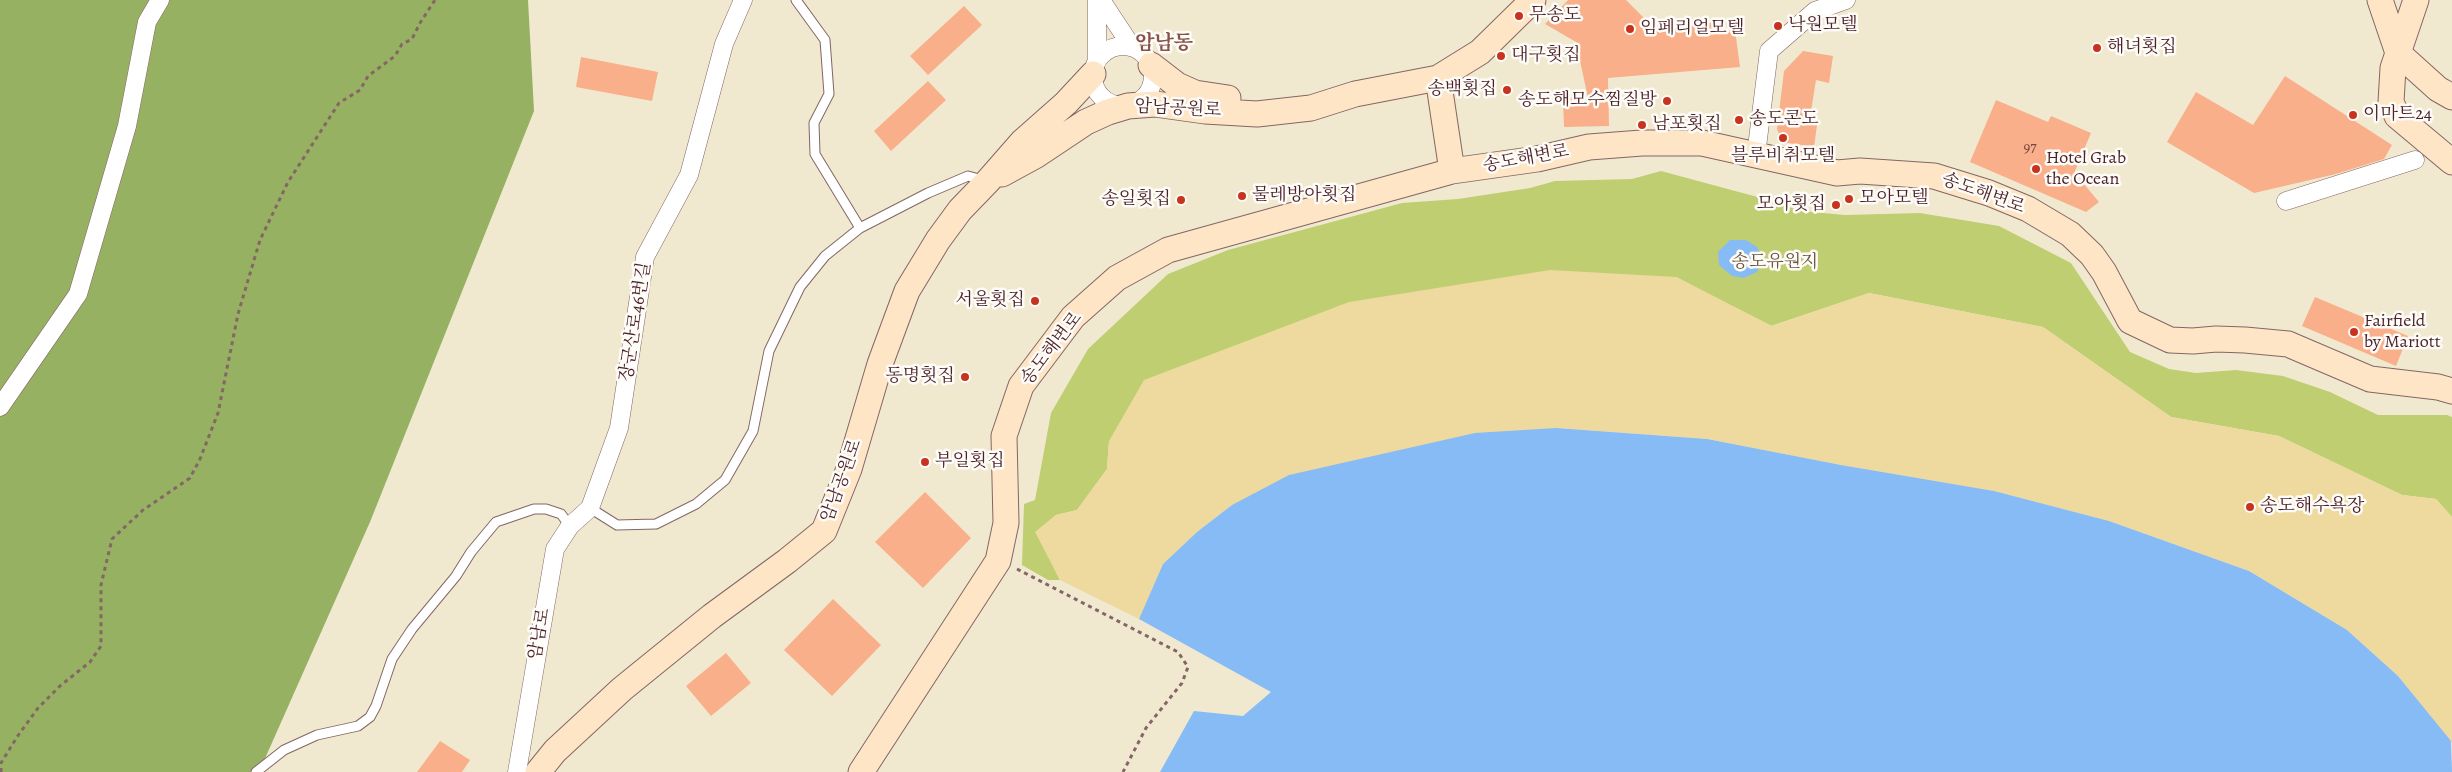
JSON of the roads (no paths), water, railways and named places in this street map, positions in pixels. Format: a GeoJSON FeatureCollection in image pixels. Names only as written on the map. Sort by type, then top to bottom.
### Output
{"type":"FeatureCollection","features":[{"type":"Feature","properties":{"kind":"street"},"geometry":{"type":"LineString","coordinates":[[0,407],[78,294],[127,126],[147,22],[160,0]]}},
{"type":"Feature","properties":{"kind":"street","name":"장군산로46번길"},"geometry":{"type":"LineString","coordinates":[[590,508],[619,428],[645,256],[689,175],[724,44],[743,0]]}},
{"type":"Feature","properties":{"kind":"street"},"geometry":{"type":"LineString","coordinates":[[1099,0],[1132,47],[1143,54],[1151,65],[1153,78],[1149,91],[1140,101],[1128,106],[1114,105],[1103,98],[1095,87],[1099,0]]}},
{"type":"Feature","properties":{"kind":"street"},"geometry":{"type":"LineString","coordinates":[[1452,171],[1438,78],[1480,52],[1534,0]]}},
{"type":"Feature","properties":{"kind":"street"},"geometry":{"type":"LineString","coordinates":[[1756,155],[1769,51],[1815,12],[1846,0]]}},
{"type":"Feature","properties":{"kind":"street"},"geometry":{"type":"LineString","coordinates":[[2380,0],[2398,53],[2438,88],[2452,97]]}},
{"type":"Feature","properties":{"kind":"street"},"geometry":{"type":"LineString","coordinates":[[2416,0],[2393,68],[2390,86],[2391,102],[2397,116],[2452,162]]}},
{"type":"Feature","properties":{"kind":"street"},"geometry":{"type":"LineString","coordinates":[[1095,68],[1106,51],[1118,46],[1132,47]]}},
{"type":"Feature","properties":{"kind":"street","name":"암남공원로"},"geometry":{"type":"LineString","coordinates":[[1151,65],[1177,86],[1195,93],[1220,98],[1266,99],[1317,93],[1355,94]]}},
{"type":"Feature","properties":{"kind":"street","name":"암남공원로"},"geometry":{"type":"LineString","coordinates":[[538,772],[555,751],[622,689],[712,616],[787,561],[824,531],[849,469],[880,364],[907,291],[938,240],[960,210],[1023,141],[1066,104],[1095,68]]}},
{"type":"Feature","properties":{"kind":"street","name":"암남공원로"},"geometry":{"type":"LineString","coordinates":[[988,181],[1035,156],[1086,122],[1128,106],[1155,104],[1205,111],[1257,114],[1311,108],[1355,94],[1438,78]]}},
{"type":"Feature","properties":{"kind":"street","name":"송도해변로"},"geometry":{"type":"LineString","coordinates":[[861,772],[998,560],[1006,523],[1004,436],[1021,386],[1073,317],[1117,278],[1168,250],[1452,171],[1537,159],[1589,148],[1642,143],[1702,143],[1837,173],[1860,172],[1934,176],[1989,193],[2028,209],[2070,234],[2092,255],[2104,272],[2130,321],[2170,340],[2216,339],[2288,344],[2370,379],[2438,387],[2452,392]]}},
{"type":"Feature","properties":{"kind":"street"},"geometry":{"type":"LineString","coordinates":[[2286,201],[2415,160]]}},
{"type":"Feature","properties":{"kind":"street","name":"암남로"},"geometry":{"type":"LineString","coordinates":[[517,772],[555,549],[570,526],[590,508]]}},
{"type":"Feature","properties":{"kind":"lane"},"geometry":{"type":"LineString","coordinates":[[796,0],[825,40],[829,94],[814,123],[815,154],[860,228]]}},
{"type":"Feature","properties":{"kind":"lane"},"geometry":{"type":"LineString","coordinates":[[590,508],[617,525],[656,524],[696,504],[725,480],[753,432],[770,351],[800,287],[826,256],[860,228],[928,193],[968,176],[988,181]]}},
{"type":"Feature","properties":{"kind":"lane"},"geometry":{"type":"LineString","coordinates":[[256,772],[284,750],[317,735],[358,726],[370,717],[376,706],[392,659],[412,628],[456,576],[471,552],[496,522],[534,508],[546,509],[561,514],[570,526]]}},
{"type":"Feature","properties":{"kind":"water"},"geometry":{"type":"Polygon","coordinates":[[[1730,240],[1746,240],[1757,247],[1763,259],[1757,272],[1744,278],[1732,276],[1719,265],[1718,252],[1730,240]]]}},
{"type":"Feature","properties":{"kind":"water"},"geometry":{"type":"Polygon","coordinates":[[[1556,428],[1707,439],[1841,465],[1994,491],[2109,521],[2249,571],[2347,630],[2398,676],[2451,741],[2452,772],[1160,772],[1194,711],[1243,716],[1271,692],[1139,619],[1163,564],[1197,532],[1232,505],[1289,475],[1475,433],[1556,428]]]}},
{"type":"Feature","properties":{"kind":"place","name":"무송도"},"geometry":{"type":"Point","coordinates":[1519,16]}},
{"type":"Feature","properties":{"kind":"place","name":"낙원모텔"},"geometry":{"type":"Point","coordinates":[1778,26]}},
{"type":"Feature","properties":{"kind":"place","name":"임페리얼모텔"},"geometry":{"type":"Point","coordinates":[1630,29]}},
{"type":"Feature","properties":{"kind":"place","name":"해녀횟집"},"geometry":{"type":"Point","coordinates":[2097,48]}},
{"type":"Feature","properties":{"kind":"place","name":"대구횟집"},"geometry":{"type":"Point","coordinates":[1501,56]}},
{"type":"Feature","properties":{"kind":"place","name":"송백횟집"},"geometry":{"type":"Point","coordinates":[1507,90]}},
{"type":"Feature","properties":{"kind":"place","name":"송도해모수찜질방"},"geometry":{"type":"Point","coordinates":[1667,101]}},
{"type":"Feature","properties":{"kind":"place","name":"이마트24"},"geometry":{"type":"Point","coordinates":[2353,115]}},
{"type":"Feature","properties":{"kind":"place","name":"송도콘도"},"geometry":{"type":"Point","coordinates":[1739,120]}},
{"type":"Feature","properties":{"kind":"place","name":"남포횟집"},"geometry":{"type":"Point","coordinates":[1642,125]}},
{"type":"Feature","properties":{"kind":"place","name":"블루비취모텔"},"geometry":{"type":"Point","coordinates":[1783,138]}},
{"type":"Feature","properties":{"kind":"place","name":"Hotel Grab the Ocean"},"geometry":{"type":"Point","coordinates":[2036,169]}},
{"type":"Feature","properties":{"kind":"place","name":"물레방아횟집"},"geometry":{"type":"Point","coordinates":[1242,196]}},
{"type":"Feature","properties":{"kind":"place","name":"모아모텔"},"geometry":{"type":"Point","coordinates":[1849,199]}},
{"type":"Feature","properties":{"kind":"place","name":"송일횟집"},"geometry":{"type":"Point","coordinates":[1181,200]}},
{"type":"Feature","properties":{"kind":"place","name":"모아횟집"},"geometry":{"type":"Point","coordinates":[1836,205]}},
{"type":"Feature","properties":{"kind":"place","name":"서울횟집"},"geometry":{"type":"Point","coordinates":[1035,301]}},
{"type":"Feature","properties":{"kind":"place","name":"Fairfield by Mariott"},"geometry":{"type":"Point","coordinates":[2354,332]}},
{"type":"Feature","properties":{"kind":"place","name":"동명횟집"},"geometry":{"type":"Point","coordinates":[965,377]}},
{"type":"Feature","properties":{"kind":"place","name":"부일횟집"},"geometry":{"type":"Point","coordinates":[925,462]}},
{"type":"Feature","properties":{"kind":"place","name":"송도해수욕장"},"geometry":{"type":"Point","coordinates":[2250,507]}},
{"type":"Feature","properties":{"kind":"district","name":"암남동"},"geometry":{"type":"Point","coordinates":[1164,44]}},
{"type":"Feature","properties":{"kind":"park label","name":"송도유원지"},"geometry":{"type":"Point","coordinates":[1775,263]}}]}
